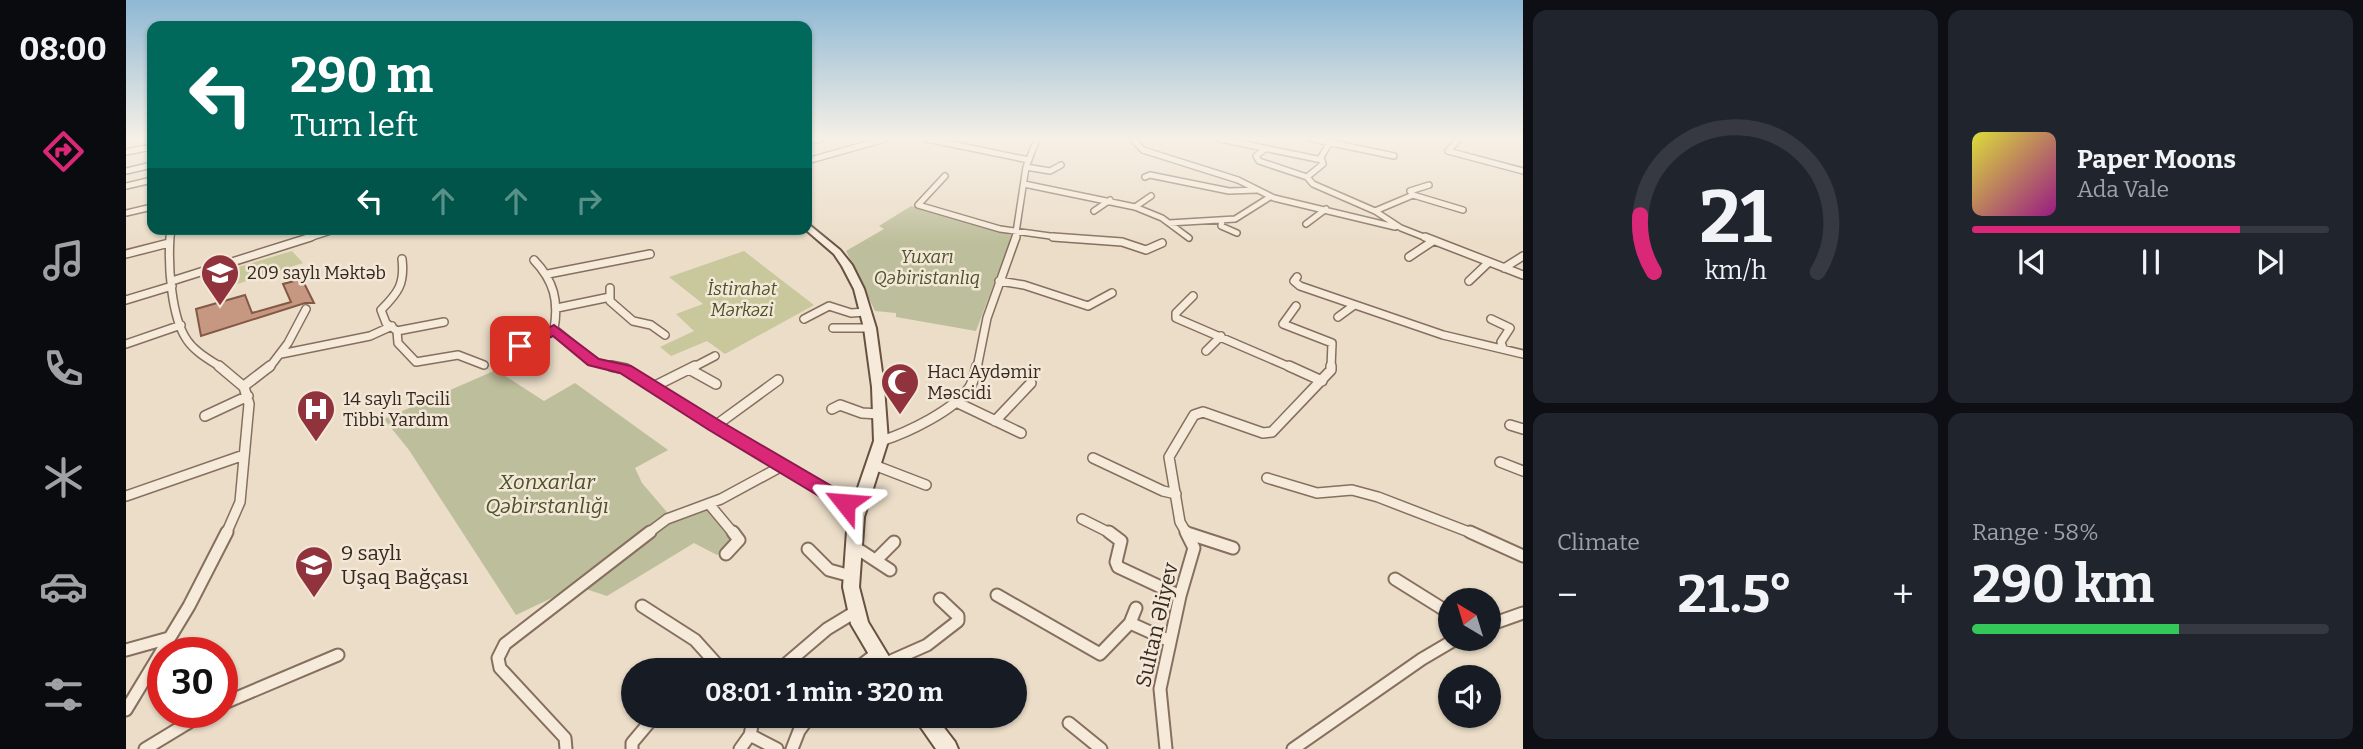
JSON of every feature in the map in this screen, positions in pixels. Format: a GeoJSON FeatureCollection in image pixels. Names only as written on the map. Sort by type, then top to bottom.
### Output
{"type":"FeatureCollection","features":[{"type":"Feature","properties":{"kind":"main road"},"geometry":{"type":"LineString","coordinates":[[812,230],[843,258],[856,281],[870,328],[877,376],[881,441],[858,507],[851,576],[855,612],[880,658]]}},
{"type":"Feature","properties":{"kind":"main road"},"geometry":{"type":"LineString","coordinates":[[932,728],[948,749]]}},
{"type":"Feature","properties":{"kind":"street"},"geometry":{"type":"LineString","coordinates":[[881,441],[901,435],[956,402],[974,379],[987,318],[1018,231],[1026,174]]}},
{"type":"Feature","properties":{"kind":"street"},"geometry":{"type":"LineString","coordinates":[[1145,177],[1150,174],[1229,191],[1258,191]]}},
{"type":"Feature","properties":{"kind":"street"},"geometry":{"type":"LineString","coordinates":[[1219,174],[1238,180],[1270,197],[1401,228],[1523,275]]}},
{"type":"Feature","properties":{"kind":"street"},"geometry":{"type":"LineString","coordinates":[[1298,174],[1307,177],[1319,187],[1375,211],[1401,228]]}},
{"type":"Feature","properties":{"kind":"street"},"geometry":{"type":"LineString","coordinates":[[1307,177],[1311,174]]}},
{"type":"Feature","properties":{"kind":"street"},"geometry":{"type":"LineString","coordinates":[[945,177],[918,205],[992,227],[1059,238],[1122,242],[1146,250],[1162,243]]}},
{"type":"Feature","properties":{"kind":"street"},"geometry":{"type":"LineString","coordinates":[[126,186],[147,181]]}},
{"type":"Feature","properties":{"kind":"street"},"geometry":{"type":"LineString","coordinates":[[1024,184],[1135,207],[1169,223],[1189,237]]}},
{"type":"Feature","properties":{"kind":"street"},"geometry":{"type":"LineString","coordinates":[[1413,195],[1410,191],[1429,185]]}},
{"type":"Feature","properties":{"kind":"street"},"geometry":{"type":"LineString","coordinates":[[1375,211],[1413,195],[1463,210]]}},
{"type":"Feature","properties":{"kind":"street"},"geometry":{"type":"LineString","coordinates":[[1135,207],[1150,196]]}},
{"type":"Feature","properties":{"kind":"street"},"geometry":{"type":"LineString","coordinates":[[1219,225],[1239,217],[1270,197]]}},
{"type":"Feature","properties":{"kind":"street"},"geometry":{"type":"LineString","coordinates":[[1094,211],[1110,200]]}},
{"type":"Feature","properties":{"kind":"street"},"geometry":{"type":"LineString","coordinates":[[126,213],[147,208]]}},
{"type":"Feature","properties":{"kind":"street"},"geometry":{"type":"LineString","coordinates":[[1306,224],[1326,209]]}},
{"type":"Feature","properties":{"kind":"street"},"geometry":{"type":"LineString","coordinates":[[1169,223],[1219,225],[1237,233]]}},
{"type":"Feature","properties":{"kind":"street"},"geometry":{"type":"LineString","coordinates":[[170,637],[209,570],[235,517],[240,502],[250,406],[246,391],[187,343],[172,283],[169,243],[171,235]]}},
{"type":"Feature","properties":{"kind":"street"},"geometry":{"type":"LineString","coordinates":[[126,300],[319,235]]}},
{"type":"Feature","properties":{"kind":"street"},"geometry":{"type":"LineString","coordinates":[[1409,257],[1433,241]]}},
{"type":"Feature","properties":{"kind":"street"},"geometry":{"type":"LineString","coordinates":[[126,254],[169,243]]}},
{"type":"Feature","properties":{"kind":"street"},"geometry":{"type":"LineString","coordinates":[[548,274],[650,254]]}},
{"type":"Feature","properties":{"kind":"street"},"geometry":{"type":"LineString","coordinates":[[1504,268],[1523,256]]}},
{"type":"Feature","properties":{"kind":"street"},"geometry":{"type":"LineString","coordinates":[[401,259],[405,279],[403,287],[395,299],[381,310],[386,323],[394,329],[398,343],[416,362],[460,354],[472,356],[484,365]]}},
{"type":"Feature","properties":{"kind":"street"},"geometry":{"type":"LineString","coordinates":[[534,260],[548,274],[557,295],[554,330]]}},
{"type":"Feature","properties":{"kind":"street"},"geometry":{"type":"LineString","coordinates":[[1469,281],[1489,262]]}},
{"type":"Feature","properties":{"kind":"street"},"geometry":{"type":"LineString","coordinates":[[1297,277],[1294,281],[1300,286],[1353,306],[1481,346],[1503,348],[1523,354]]}},
{"type":"Feature","properties":{"kind":"street"},"geometry":{"type":"LineString","coordinates":[[999,281],[1024,285],[1088,306],[1112,293]]}},
{"type":"Feature","properties":{"kind":"street"},"geometry":{"type":"LineString","coordinates":[[557,308],[610,293],[614,304],[633,321],[651,325],[665,335]]}},
{"type":"Feature","properties":{"kind":"street"},"geometry":{"type":"LineString","coordinates":[[1193,296],[1174,315],[1176,318],[1322,381]]}},
{"type":"Feature","properties":{"kind":"street"},"geometry":{"type":"LineString","coordinates":[[804,319],[828,306],[851,313],[866,312]]}},
{"type":"Feature","properties":{"kind":"street","name":"Sultan Əliyev"},"geometry":{"type":"LineString","coordinates":[[1166,749],[1167,736],[1159,701],[1180,596],[1193,553],[1193,541],[1180,522],[1169,457],[1194,415],[1210,413],[1263,433],[1272,432],[1322,381],[1333,367],[1334,346],[1324,339],[1283,324],[1296,306]]}},
{"type":"Feature","properties":{"kind":"street"},"geometry":{"type":"LineString","coordinates":[[1338,317],[1353,306]]}},
{"type":"Feature","properties":{"kind":"street"},"geometry":{"type":"LineString","coordinates":[[205,416],[246,391],[259,378],[281,354],[306,309]]}},
{"type":"Feature","properties":{"kind":"street"},"geometry":{"type":"LineString","coordinates":[[1491,319],[1510,328],[1501,342],[1503,348]]}},
{"type":"Feature","properties":{"kind":"street"},"geometry":{"type":"LineString","coordinates":[[281,354],[370,337],[394,329],[444,322]]}},
{"type":"Feature","properties":{"kind":"street"},"geometry":{"type":"LineString","coordinates":[[126,344],[181,325]]}},
{"type":"Feature","properties":{"kind":"street"},"geometry":{"type":"LineString","coordinates":[[832,328],[870,328]]}},
{"type":"Feature","properties":{"kind":"street"},"geometry":{"type":"LineString","coordinates":[[520,346],[554,330]]}},
{"type":"Feature","properties":{"kind":"street"},"geometry":{"type":"LineString","coordinates":[[554,330],[594,362],[626,369],[823,492],[858,507]]}},
{"type":"Feature","properties":{"kind":"street"},"geometry":{"type":"LineString","coordinates":[[1206,351],[1221,336]]}},
{"type":"Feature","properties":{"kind":"street"},"geometry":{"type":"LineString","coordinates":[[653,387],[716,356]]}},
{"type":"Feature","properties":{"kind":"street"},"geometry":{"type":"LineString","coordinates":[[689,369],[716,384]]}},
{"type":"Feature","properties":{"kind":"street"},"geometry":{"type":"LineString","coordinates":[[715,426],[778,380]]}},
{"type":"Feature","properties":{"kind":"street"},"geometry":{"type":"LineString","coordinates":[[995,421],[1031,383]]}},
{"type":"Feature","properties":{"kind":"street"},"geometry":{"type":"LineString","coordinates":[[956,402],[1021,433]]}},
{"type":"Feature","properties":{"kind":"street"},"geometry":{"type":"LineString","coordinates":[[832,409],[840,405],[862,413],[879,414]]}},
{"type":"Feature","properties":{"kind":"street"},"geometry":{"type":"LineString","coordinates":[[1510,425],[1523,429]]}},
{"type":"Feature","properties":{"kind":"street"},"geometry":{"type":"LineString","coordinates":[[126,496],[244,455]]}},
{"type":"Feature","properties":{"kind":"street"},"geometry":{"type":"LineString","coordinates":[[1093,458],[1163,491],[1176,494]]}},
{"type":"Feature","properties":{"kind":"street"},"geometry":{"type":"LineString","coordinates":[[1500,462],[1523,471]]}},
{"type":"Feature","properties":{"kind":"street"},"geometry":{"type":"LineString","coordinates":[[874,465],[926,485]]}},
{"type":"Feature","properties":{"kind":"street"},"geometry":{"type":"LineString","coordinates":[[565,749],[565,738],[505,676],[498,658],[500,650],[520,630],[572,594],[660,523],[674,515],[709,504],[782,466]]}},
{"type":"Feature","properties":{"kind":"street"},"geometry":{"type":"LineString","coordinates":[[1267,478],[1321,494],[1347,489],[1416,509],[1523,556]]}},
{"type":"Feature","properties":{"kind":"street"},"geometry":{"type":"LineString","coordinates":[[709,504],[738,540],[726,554]]}},
{"type":"Feature","properties":{"kind":"street"},"geometry":{"type":"LineString","coordinates":[[1082,519],[1118,537],[1121,541],[1116,562],[1118,567],[1180,596]]}},
{"type":"Feature","properties":{"kind":"street"},"geometry":{"type":"LineString","coordinates":[[1187,533],[1233,548]]}},
{"type":"Feature","properties":{"kind":"street"},"geometry":{"type":"LineString","coordinates":[[876,560],[894,542]]}},
{"type":"Feature","properties":{"kind":"street"},"geometry":{"type":"LineString","coordinates":[[808,549],[829,570],[851,576]]}},
{"type":"Feature","properties":{"kind":"street"},"geometry":{"type":"LineString","coordinates":[[852,550],[861,551],[890,570]]}},
{"type":"Feature","properties":{"kind":"street"},"geometry":{"type":"LineString","coordinates":[[1395,579],[1438,606]]}},
{"type":"Feature","properties":{"kind":"street"},"geometry":{"type":"LineString","coordinates":[[997,595],[1100,654],[1130,623],[1136,608]]}},
{"type":"Feature","properties":{"kind":"street"},"geometry":{"type":"LineString","coordinates":[[895,658],[927,645],[958,621],[958,616],[940,598]]}},
{"type":"Feature","properties":{"kind":"street"},"geometry":{"type":"LineString","coordinates":[[642,606],[695,640],[711,658]]}},
{"type":"Feature","properties":{"kind":"street"},"geometry":{"type":"LineString","coordinates":[[793,658],[827,629],[855,612]]}},
{"type":"Feature","properties":{"kind":"street"},"geometry":{"type":"LineString","coordinates":[[1502,620],[1523,613]]}},
{"type":"Feature","properties":{"kind":"street"},"geometry":{"type":"LineString","coordinates":[[1130,623],[1170,641]]}},
{"type":"Feature","properties":{"kind":"street"},"geometry":{"type":"LineString","coordinates":[[126,650],[147,644]]}},
{"type":"Feature","properties":{"kind":"street"},"geometry":{"type":"LineString","coordinates":[[1293,749],[1438,650]]}},
{"type":"Feature","properties":{"kind":"street"},"geometry":{"type":"LineString","coordinates":[[238,697],[338,655]]}},
{"type":"Feature","properties":{"kind":"street"},"geometry":{"type":"LineString","coordinates":[[126,710],[147,675]]}},
{"type":"Feature","properties":{"kind":"street"},"geometry":{"type":"LineString","coordinates":[[1069,723],[1101,749]]}},
{"type":"Feature","properties":{"kind":"street"},"geometry":{"type":"LineString","coordinates":[[145,749],[180,728]]}},
{"type":"Feature","properties":{"kind":"street"},"geometry":{"type":"LineString","coordinates":[[632,749],[632,743],[645,728]]}},
{"type":"Feature","properties":{"kind":"street"},"geometry":{"type":"LineString","coordinates":[[740,749],[751,728]]}},
{"type":"Feature","properties":{"kind":"street"},"geometry":{"type":"LineString","coordinates":[[792,749],[801,728]]}},
{"type":"Feature","properties":{"kind":"street"},"geometry":{"type":"LineString","coordinates":[[750,735],[778,749]]}},
{"type":"Feature","properties":{"kind":"green space","name":"Yuxarı Qəbiristanlıq"},"geometry":{"type":"Polygon","coordinates":[[[911,206],[1012,236],[976,331],[896,317],[896,313],[875,311],[846,251],[884,229],[879,226],[911,206]]]}},
{"type":"Feature","properties":{"kind":"green space"},"geometry":{"type":"Polygon","coordinates":[[[292,251],[303,263],[225,288],[215,274],[292,251]]]}},
{"type":"Feature","properties":{"kind":"green space","name":"İstirahət Mərkəzi"},"geometry":{"type":"Polygon","coordinates":[[[744,251],[814,305],[725,354],[707,341],[671,356],[660,347],[694,331],[676,314],[703,304],[669,277],[744,251]]]}},
{"type":"Feature","properties":{"kind":"green space","name":"Xonxarlar Qəbirstanlığı"},"geometry":{"type":"Polygon","coordinates":[[[496,370],[544,401],[575,383],[668,450],[635,468],[642,483],[672,518],[710,509],[735,541],[717,555],[694,543],[607,596],[577,586],[516,615],[409,450],[384,419],[496,370]]]}},
{"type":"Feature","properties":{"kind":"building","name":"209 saylı Məktəb"},"geometry":{"type":"Polygon","coordinates":[[[302,279],[314,303],[305,303],[201,336],[196,309],[245,295],[252,313],[291,302],[283,284],[302,279]]]}},
{"type":"Feature","properties":{"kind":"place","name":"209 saylı Məktəb"},"geometry":{"type":"Point","coordinates":[220,307]}},
{"type":"Feature","properties":{"kind":"place","name":"Hacı Aydəmir Məscidi"},"geometry":{"type":"Point","coordinates":[900,416]}},
{"type":"Feature","properties":{"kind":"place","name":"14 saylı Təcili Tibbi Yardım"},"geometry":{"type":"Point","coordinates":[316,443]}},
{"type":"Feature","properties":{"kind":"place","name":"9 saylı Uşaq Bağçası"},"geometry":{"type":"Point","coordinates":[314,599]}},
{"type":"Feature","properties":{"kind":"route"},"geometry":{"type":"LineString","coordinates":[[520,346],[554,330],[594,362],[626,369],[715,426],[845,503]]}}]}
